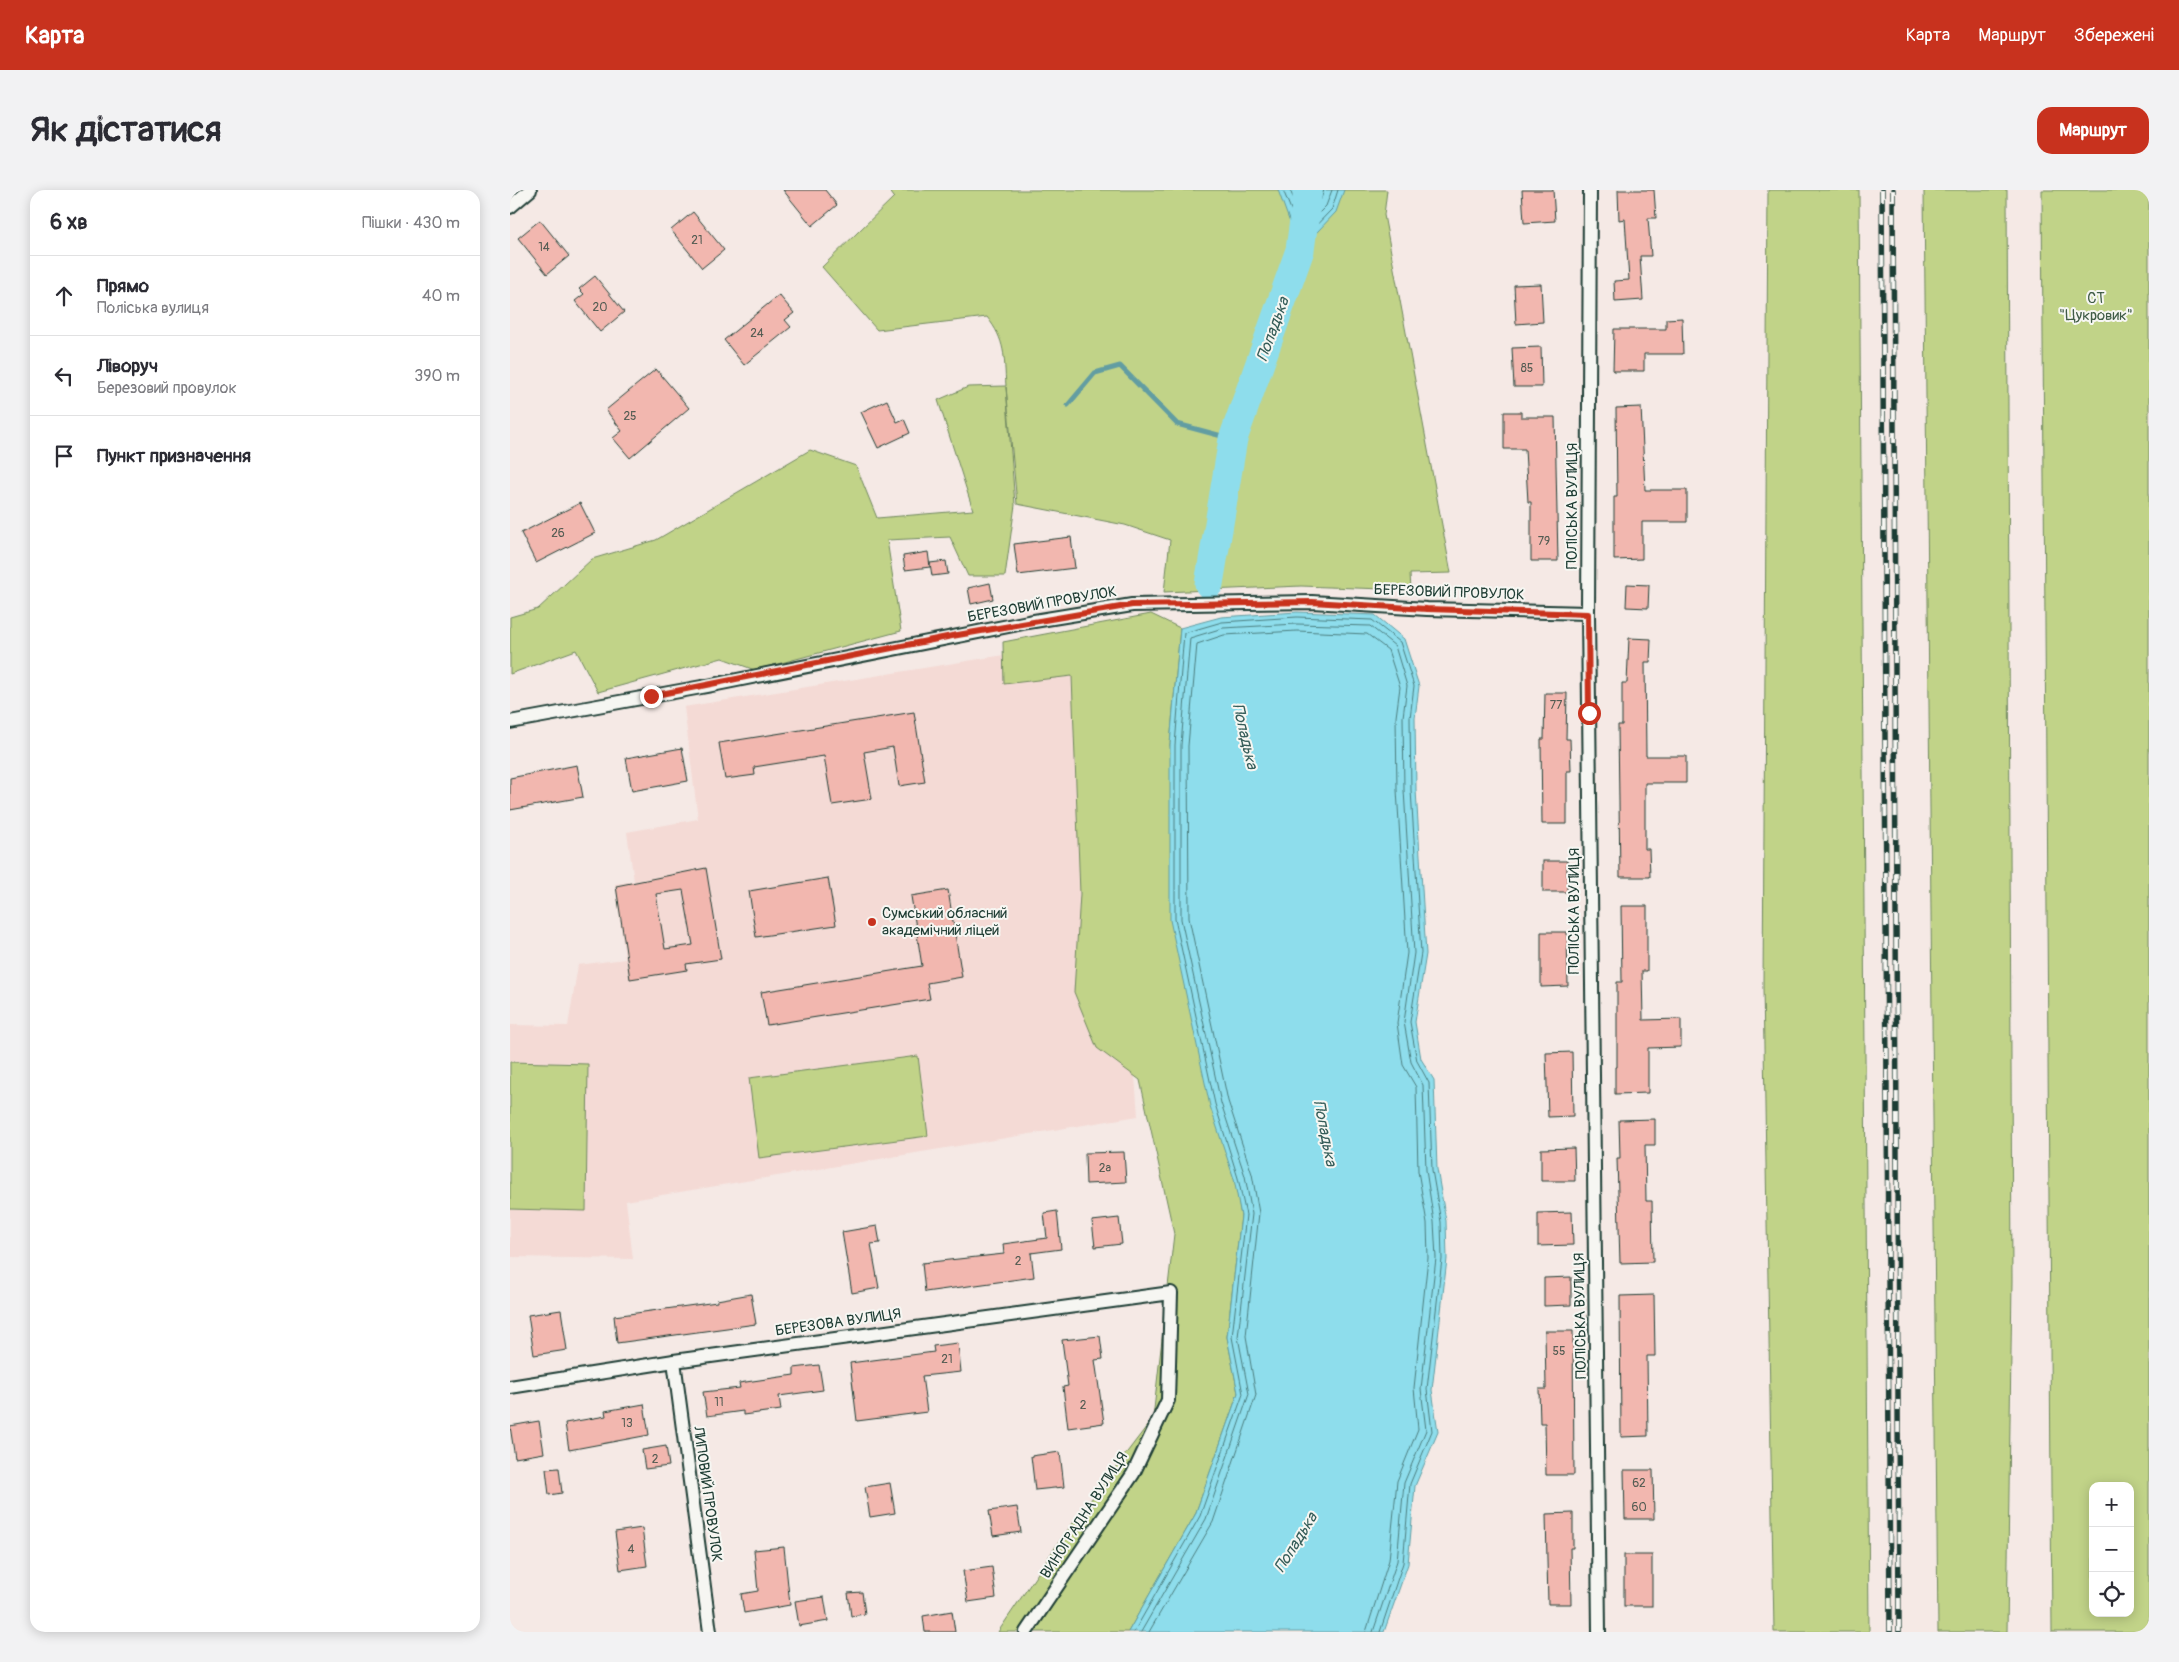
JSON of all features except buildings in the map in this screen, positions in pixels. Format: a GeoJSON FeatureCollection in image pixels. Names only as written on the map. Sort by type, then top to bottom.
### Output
{"type":"FeatureCollection","features":[{"type":"Feature","properties":{"kind":"street"},"geometry":{"type":"LineString","coordinates":[[510,207],[530,190]]}},
{"type":"Feature","properties":{"kind":"street","name":"ПОЛІСЬКА ВУЛИЦЯ"},"geometry":{"type":"LineString","coordinates":[[1590,190],[1588,614],[1599,1632]]}},
{"type":"Feature","properties":{"kind":"street","name":"БЕРЕЗОВИЙ ПРОВУЛОК"},"geometry":{"type":"LineString","coordinates":[[510,722],[707,686],[1019,623],[1132,605],[1312,602],[1427,609],[1588,614]]}},
{"type":"Feature","properties":{"kind":"street","name":"БЕРЕЗОВА ВУЛИЦЯ"},"geometry":{"type":"LineString","coordinates":[[510,1387],[674,1361],[1171,1293]]}},
{"type":"Feature","properties":{"kind":"street","name":"ВИНОГРАДНА ВУЛИЦЯ"},"geometry":{"type":"LineString","coordinates":[[1026,1632],[1133,1474],[1168,1400],[1171,1293]]}},
{"type":"Feature","properties":{"kind":"street","name":"ЛИПОВИЙ ПРОВУЛОК"},"geometry":{"type":"LineString","coordinates":[[674,1361],[710,1632]]}},
{"type":"Feature","properties":{"kind":"shaded area","name":"Сумський обласний академічний ліцей"},"geometry":{"type":"Polygon","coordinates":[[[1102,639],[1138,1116],[626,1201],[633,1259],[510,1257],[510,1025],[568,1026],[578,965],[625,959],[615,884],[634,881],[627,832],[698,819],[684,707],[1102,639]]]}},
{"type":"Feature","properties":{"kind":"green space"},"geometry":{"type":"Polygon","coordinates":[[[889,190],[1387,190],[1384,215],[1451,573],[1410,574],[1411,590],[1301,586],[1164,592],[1170,540],[1125,525],[1017,504],[1006,387],[1015,505],[1005,576],[968,576],[950,537],[887,540],[901,631],[755,670],[722,658],[598,692],[576,650],[510,674],[510,617],[538,609],[592,559],[656,540],[810,450],[856,466],[877,518],[973,510],[938,400],[968,387],[1006,386],[1003,350],[998,334],[987,317],[877,330],[822,267],[894,197],[889,190]]]}},
{"type":"Feature","properties":{"kind":"green space"},"geometry":{"type":"Polygon","coordinates":[[[1768,190],[1859,190],[1869,1632],[1774,1632],[1763,987],[1768,190]]]}},
{"type":"Feature","properties":{"kind":"green space"},"geometry":{"type":"Polygon","coordinates":[[[1924,190],[2007,190],[2012,1281],[2007,1632],[1938,1632],[1924,190]]]}},
{"type":"Feature","properties":{"kind":"green space","name":"СТ \"Цукровик\""},"geometry":{"type":"Polygon","coordinates":[[[2042,190],[2149,190],[2149,1632],[2052,1632],[2042,190]]]}},
{"type":"Feature","properties":{"kind":"green space"},"geometry":{"type":"Polygon","coordinates":[[[1151,614],[1180,628],[1170,745],[1241,1216],[1227,1337],[1238,1393],[1195,1515],[1128,1632],[998,1632],[1061,1539],[1153,1418],[1174,1234],[1140,1080],[1097,1048],[1074,992],[1080,894],[1072,676],[1004,684],[1003,642],[1151,614]]]}},
{"type":"Feature","properties":{"kind":"green space"},"geometry":{"type":"Polygon","coordinates":[[[918,1056],[928,1136],[759,1158],[749,1078],[918,1056]]]}},
{"type":"Feature","properties":{"kind":"green space"},"geometry":{"type":"Polygon","coordinates":[[[510,1062],[588,1064],[586,1211],[510,1209],[510,1062]]]}},
{"type":"Feature","properties":{"kind":"water"},"geometry":{"type":"Polygon","coordinates":[[[1278,190],[1344,190],[1336,212],[1300,250],[1278,190]]]}},
{"type":"Feature","properties":{"kind":"water"},"geometry":{"type":"Polygon","coordinates":[[[1297,612],[1375,615],[1404,639],[1419,686],[1415,718],[1416,790],[1426,954],[1415,1022],[1421,1059],[1434,1080],[1437,1169],[1446,1221],[1447,1259],[1432,1390],[1438,1432],[1415,1486],[1408,1564],[1384,1632],[1128,1632],[1195,1515],[1238,1393],[1227,1337],[1241,1216],[1234,1179],[1210,1106],[1170,920],[1170,745],[1180,628],[1221,617],[1297,612]]]}},
{"type":"Feature","properties":{"kind":"waterway","name":"Попадька"},"geometry":{"type":"LineString","coordinates":[[1209,584],[1233,439],[1300,250],[1308,190]]}},
{"type":"Feature","properties":{"kind":"waterway"},"geometry":{"type":"LineString","coordinates":[[1068,405],[1095,373],[1120,366],[1177,424],[1233,439]]}},
{"type":"Feature","properties":{"kind":"railway"},"geometry":{"type":"LineString","coordinates":[[1882,190],[1890,1632]]}},
{"type":"Feature","properties":{"kind":"railway"},"geometry":{"type":"LineString","coordinates":[[1893,190],[1899,1632]]}},
{"type":"Feature","properties":{"kind":"place","name":"Сумський обласний академічний ліцей"},"geometry":{"type":"Point","coordinates":[872,922]}},
{"type":"Feature","properties":{"kind":"route"},"geometry":{"type":"LineString","coordinates":[[651,696],[952,636],[1132,605],[1312,602],[1427,609],[1588,614],[1589,713]]}}]}
